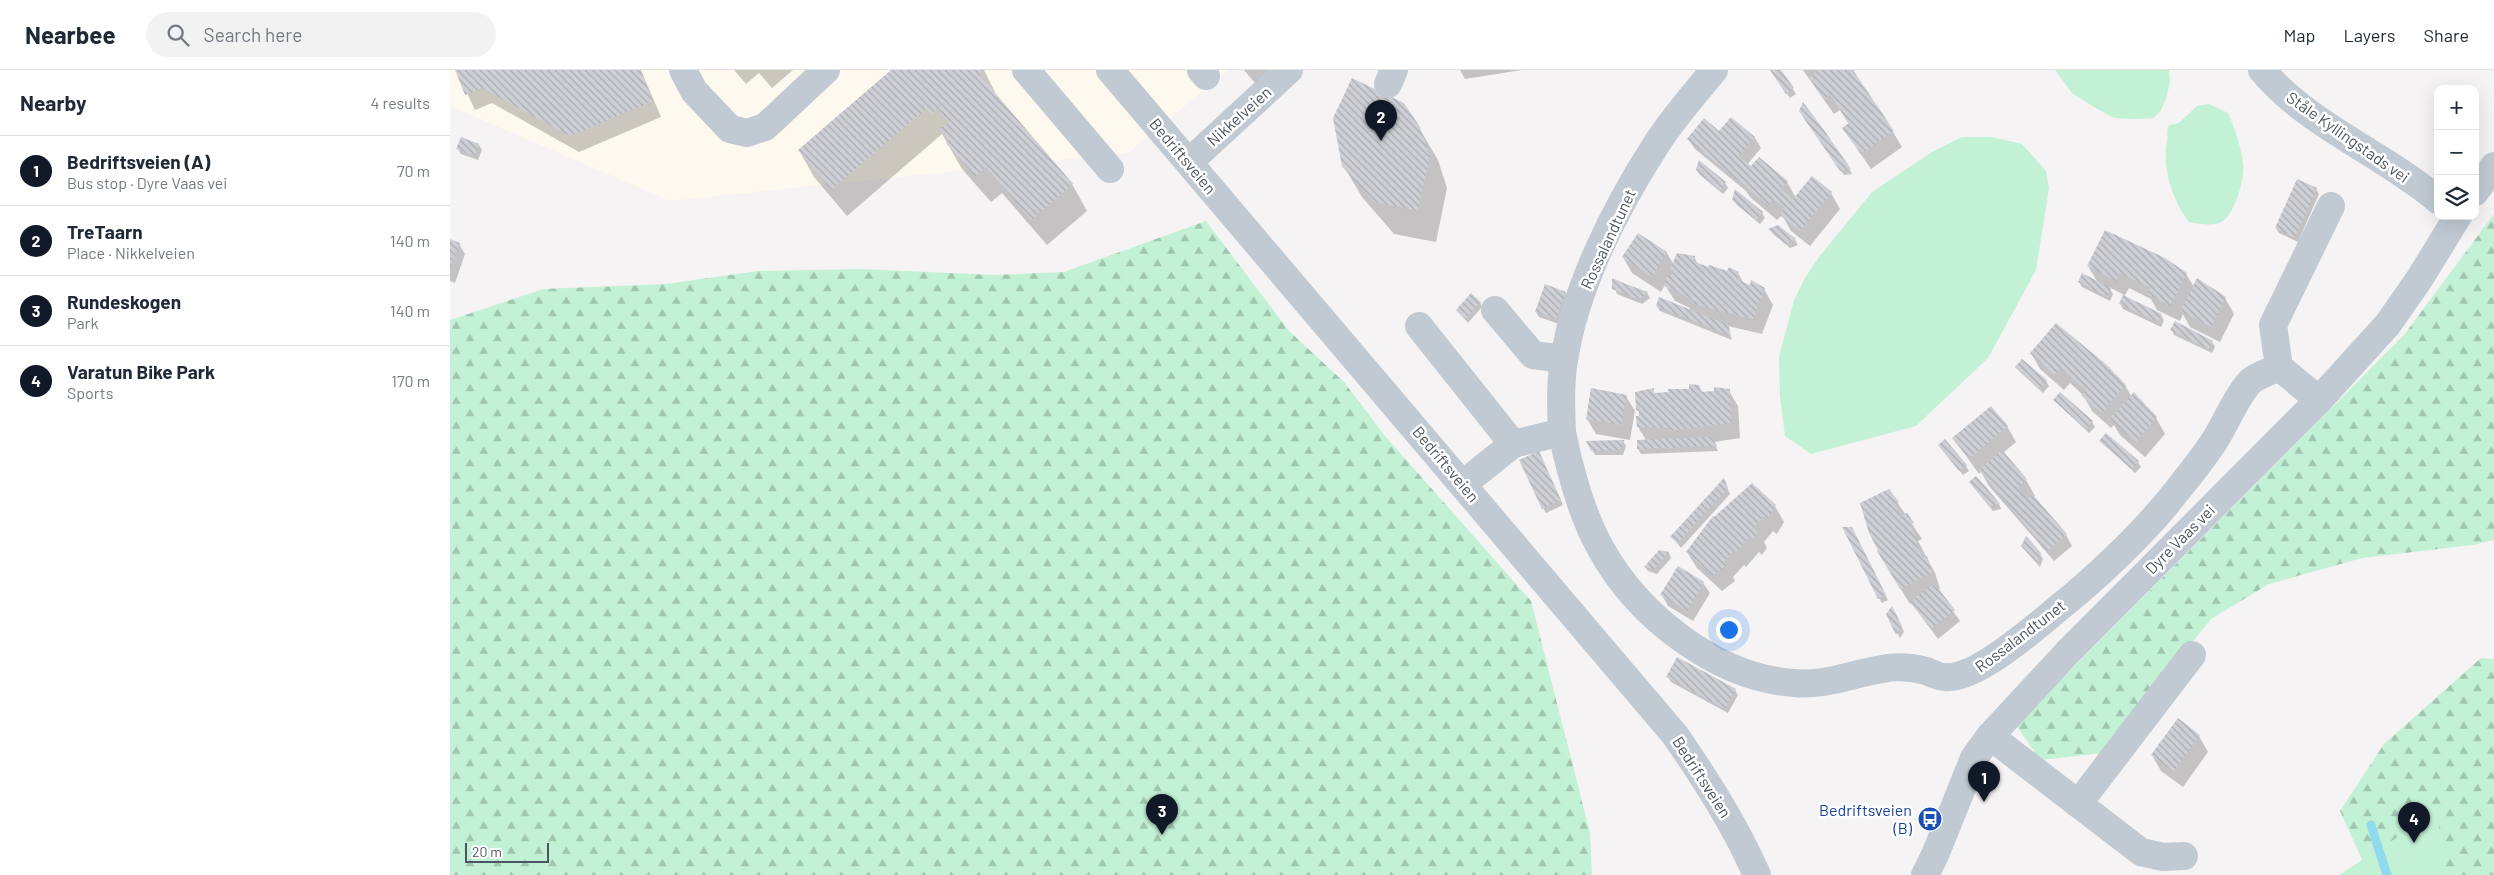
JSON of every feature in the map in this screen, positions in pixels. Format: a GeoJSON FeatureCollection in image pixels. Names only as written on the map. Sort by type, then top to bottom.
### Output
{"type":"FeatureCollection","features":[{"type":"Feature","properties":{"kind":"street"},"geometry":{"type":"LineString","coordinates":[[683,70],[694,91],[730,129],[747,133],[765,127],[826,70]]}},
{"type":"Feature","properties":{"kind":"street"},"geometry":{"type":"LineString","coordinates":[[1026,70],[1110,169]]}},
{"type":"Feature","properties":{"kind":"street","name":"Bedriftsveien"},"geometry":{"type":"LineString","coordinates":[[1110,70],[1675,735],[1713,789],[1745,848],[1757,875]]}},
{"type":"Feature","properties":{"kind":"street","name":"Nikkelveien"},"geometry":{"type":"LineString","coordinates":[[1189,162],[1289,70]]}},
{"type":"Feature","properties":{"kind":"street","name":"Rossalandtunet"},"geometry":{"type":"LineString","coordinates":[[1714,70],[1654,146],[1629,190],[1585,285],[1564,360],[1561,392],[1562,432],[1568,461],[1579,496],[1601,549],[1622,579],[1671,630],[1701,652],[1729,668],[1759,678],[1795,684],[1832,681],[1881,669],[1904,667],[1943,677],[1959,677],[1977,670],[2063,605],[2167,504],[2213,443],[2250,381],[2279,367]]}},
{"type":"Feature","properties":{"kind":"street","name":"Ståle Kyllingstads vei"},"geometry":{"type":"LineString","coordinates":[[2262,70],[2272,83],[2298,104],[2434,199]]}},
{"type":"Feature","properties":{"kind":"street"},"geometry":{"type":"LineString","coordinates":[[2479,187],[2494,166]]}},
{"type":"Feature","properties":{"kind":"street"},"geometry":{"type":"LineString","coordinates":[[2319,400],[2279,367],[2273,325],[2332,206]]}},
{"type":"Feature","properties":{"kind":"street","name":"Dyre Vaas vei"},"geometry":{"type":"LineString","coordinates":[[1925,875],[1935,855],[1970,767],[1990,736],[2073,647],[2319,400],[2388,324],[2420,278],[2448,220]]}},
{"type":"Feature","properties":{"kind":"street"},"geometry":{"type":"LineString","coordinates":[[1495,310],[1534,355],[1564,360]]}},
{"type":"Feature","properties":{"kind":"street"},"geometry":{"type":"LineString","coordinates":[[1419,326],[1513,444]]}},
{"type":"Feature","properties":{"kind":"street"},"geometry":{"type":"LineString","coordinates":[[1463,484],[1513,444],[1562,432]]}},
{"type":"Feature","properties":{"kind":"street"},"geometry":{"type":"LineString","coordinates":[[2078,804],[2192,655]]}},
{"type":"Feature","properties":{"kind":"street"},"geometry":{"type":"LineString","coordinates":[[1990,736],[2142,852],[2163,857],[2184,856]]}},
{"type":"Feature","properties":{"kind":"shaded area"},"geometry":{"type":"Polygon","coordinates":[[[450,70],[1228,70],[1128,153],[670,201],[450,106],[450,70]]]}},
{"type":"Feature","properties":{"kind":"green space"},"geometry":{"type":"Polygon","coordinates":[[[2055,70],[2169,70],[2170,82],[2166,99],[2160,112],[2153,118],[2114,118],[2072,93],[2055,70]]]}},
{"type":"Feature","properties":{"kind":"green space"},"geometry":{"type":"Polygon","coordinates":[[[2209,104],[2228,113],[2239,144],[2243,170],[2238,195],[2231,211],[2223,221],[2215,224],[2189,222],[2173,193],[2166,162],[2167,131],[2169,125],[2179,123],[2197,106],[2209,104]]]}},
{"type":"Feature","properties":{"kind":"green space"},"geometry":{"type":"Polygon","coordinates":[[[1962,137],[1992,137],[2022,144],[2046,171],[2049,188],[2036,270],[1988,358],[1916,426],[1811,454],[1785,436],[1780,396],[1779,357],[1794,300],[1805,278],[1819,257],[1872,192],[1932,152],[1962,137]]]}},
{"type":"Feature","properties":{"kind":"green space"},"geometry":{"type":"Polygon","coordinates":[[[2494,214],[2494,540],[2472,545],[2362,558],[2269,584],[2211,619],[2103,753],[2040,760],[2016,725],[2404,335],[2494,214]]]}},
{"type":"Feature","properties":{"kind":"green space"},"geometry":{"type":"Polygon","coordinates":[[[1206,221],[1289,331],[1344,382],[1385,436],[1531,601],[1590,833],[1592,875],[450,875],[450,320],[543,289],[666,284],[758,271],[861,269],[994,275],[1064,272],[1206,221]]]}},
{"type":"Feature","properties":{"kind":"green space"},"geometry":{"type":"Polygon","coordinates":[[[2481,658],[2494,659],[2494,875],[2369,875],[2340,811],[2384,744],[2481,658]]]}},
{"type":"Feature","properties":{"kind":"green space"},"geometry":{"type":"Polygon","coordinates":[[[2438,811],[2442,875],[2339,875],[2438,811]]]}},
{"type":"Feature","properties":{"kind":"building"},"geometry":{"type":"Polygon","coordinates":[[[455,70],[640,70],[653,101],[570,136],[482,88],[465,95],[455,70]]]}},
{"type":"Feature","properties":{"kind":"building"},"geometry":{"type":"Polygon","coordinates":[[[891,70],[984,70],[979,74],[1073,184],[1031,220],[986,167],[975,177],[946,143],[949,140],[939,129],[948,122],[937,109],[931,114],[926,109],[831,190],[798,150],[891,70]]]}},
{"type":"Feature","properties":{"kind":"building"},"geometry":{"type":"Polygon","coordinates":[[[1770,70],[1781,70],[1794,88],[1786,94],[1770,70]]]}},
{"type":"Feature","properties":{"kind":"building"},"geometry":{"type":"Polygon","coordinates":[[[1818,70],[1853,70],[1894,131],[1861,154],[1842,128],[1849,123],[1830,95],[1824,99],[1809,77],[1818,70]]]}},
{"type":"Feature","properties":{"kind":"building"},"geometry":{"type":"Polygon","coordinates":[[[1352,78],[1404,103],[1420,127],[1430,156],[1418,211],[1374,202],[1342,166],[1333,118],[1352,78]]]}},
{"type":"Feature","properties":{"kind":"building"},"geometry":{"type":"Polygon","coordinates":[[[1803,102],[1851,169],[1840,171],[1799,111],[1803,102]]]}},
{"type":"Feature","properties":{"kind":"building"},"geometry":{"type":"Polygon","coordinates":[[[1731,117],[1755,137],[1739,156],[1751,166],[1759,157],[1788,181],[1781,189],[1793,199],[1812,176],[1832,192],[1800,231],[1780,215],[1785,208],[1773,199],[1768,205],[1687,139],[1704,118],[1719,131],[1731,117]]]}},
{"type":"Feature","properties":{"kind":"building"},"geometry":{"type":"Polygon","coordinates":[[[461,137],[479,144],[475,156],[456,149],[461,137]]]}},
{"type":"Feature","properties":{"kind":"building"},"geometry":{"type":"Polygon","coordinates":[[[1699,160],[1726,182],[1720,190],[1696,170],[1699,160]]]}},
{"type":"Feature","properties":{"kind":"building"},"geometry":{"type":"Polygon","coordinates":[[[2297,179],[2317,188],[2295,238],[2275,228],[2297,179]]]}},
{"type":"Feature","properties":{"kind":"building"},"geometry":{"type":"Polygon","coordinates":[[[1735,189],[1763,212],[1756,220],[1732,200],[1735,189]]]}},
{"type":"Feature","properties":{"kind":"building"},"geometry":{"type":"Polygon","coordinates":[[[1778,225],[1796,239],[1786,244],[1768,229],[1778,225]]]}},
{"type":"Feature","properties":{"kind":"building"},"geometry":{"type":"Polygon","coordinates":[[[2105,230],[2165,258],[2187,273],[2170,306],[2147,294],[2150,288],[2120,273],[2116,281],[2087,266],[2105,230]]]}},
{"type":"Feature","properties":{"kind":"building"},"geometry":{"type":"Polygon","coordinates":[[[1638,233],[1667,252],[1652,277],[1622,257],[1638,233]]]}},
{"type":"Feature","properties":{"kind":"building"},"geometry":{"type":"Polygon","coordinates":[[[450,239],[460,243],[450,270],[450,239]]]}},
{"type":"Feature","properties":{"kind":"building"},"geometry":{"type":"Polygon","coordinates":[[[1677,253],[1695,256],[1693,261],[1708,267],[1709,265],[1727,271],[1729,267],[1739,272],[1736,279],[1750,285],[1751,280],[1765,288],[1753,319],[1703,307],[1693,303],[1694,300],[1664,286],[1668,275],[1671,276],[1673,272],[1670,270],[1677,253]]]}},
{"type":"Feature","properties":{"kind":"building"},"geometry":{"type":"Polygon","coordinates":[[[2082,273],[2111,288],[2107,297],[2078,282],[2082,273]]]}},
{"type":"Feature","properties":{"kind":"building"},"geometry":{"type":"Polygon","coordinates":[[[1612,278],[1648,292],[1639,300],[1612,289],[1612,278]]]}},
{"type":"Feature","properties":{"kind":"building"},"geometry":{"type":"Polygon","coordinates":[[[2197,278],[2226,297],[2211,327],[2180,311],[2197,278]]]}},
{"type":"Feature","properties":{"kind":"building"},"geometry":{"type":"Polygon","coordinates":[[[1545,284],[1566,292],[1556,319],[1535,312],[1545,284]]]}},
{"type":"Feature","properties":{"kind":"building"},"geometry":{"type":"Polygon","coordinates":[[[1471,293],[1481,302],[1465,319],[1456,310],[1471,293]]]}},
{"type":"Feature","properties":{"kind":"building"},"geometry":{"type":"Polygon","coordinates":[[[2123,295],[2162,314],[2158,322],[2119,304],[2123,295]]]}},
{"type":"Feature","properties":{"kind":"building"},"geometry":{"type":"Polygon","coordinates":[[[1659,297],[1729,325],[1730,336],[1656,306],[1659,297]]]}},
{"type":"Feature","properties":{"kind":"building"},"geometry":{"type":"Polygon","coordinates":[[[2175,321],[2213,341],[2209,349],[2170,330],[2175,321]]]}},
{"type":"Feature","properties":{"kind":"building"},"geometry":{"type":"Polygon","coordinates":[[[2056,323],[2107,365],[2126,385],[2102,413],[2081,395],[2086,390],[2060,368],[2054,375],[2030,353],[2056,323]]]}},
{"type":"Feature","properties":{"kind":"building"},"geometry":{"type":"Polygon","coordinates":[[[2022,359],[2047,380],[2040,389],[2015,367],[2022,359]]]}},
{"type":"Feature","properties":{"kind":"building"},"geometry":{"type":"Polygon","coordinates":[[[1689,384],[1699,385],[1700,392],[1714,391],[1714,387],[1730,389],[1731,423],[1670,431],[1670,428],[1637,427],[1636,416],[1639,416],[1639,411],[1636,410],[1635,392],[1654,388],[1654,393],[1668,392],[1668,389],[1689,389],[1689,384]]]}},
{"type":"Feature","properties":{"kind":"building"},"geometry":{"type":"Polygon","coordinates":[[[1591,388],[1627,395],[1621,425],[1586,419],[1591,388]]]}},
{"type":"Feature","properties":{"kind":"building"},"geometry":{"type":"Polygon","coordinates":[[[2060,392],[2093,421],[2086,429],[2053,400],[2060,392]]]}},
{"type":"Feature","properties":{"kind":"building"},"geometry":{"type":"Polygon","coordinates":[[[2134,392],[2157,417],[2136,442],[2109,419],[2134,392]]]}},
{"type":"Feature","properties":{"kind":"building"},"geometry":{"type":"Polygon","coordinates":[[[1991,406],[2008,426],[1969,459],[1952,438],[1991,406]]]}},
{"type":"Feature","properties":{"kind":"building"},"geometry":{"type":"Polygon","coordinates":[[[2106,433],[2139,461],[2132,469],[2099,441],[2106,433]]]}},
{"type":"Feature","properties":{"kind":"building"},"geometry":{"type":"Polygon","coordinates":[[[1712,437],[1717,446],[1637,449],[1637,440],[1712,437]]]}},
{"type":"Feature","properties":{"kind":"building"},"geometry":{"type":"Polygon","coordinates":[[[1945,439],[1967,465],[1959,471],[1938,445],[1945,439]]]}},
{"type":"Feature","properties":{"kind":"building"},"geometry":{"type":"Polygon","coordinates":[[[1624,440],[1620,450],[1596,451],[1591,451],[1586,441],[1624,440]]]}},
{"type":"Feature","properties":{"kind":"building"},"geometry":{"type":"Polygon","coordinates":[[[2002,450],[2027,479],[2018,488],[2027,499],[2033,495],[2067,534],[2047,551],[1979,470],[2002,450]]]}},
{"type":"Feature","properties":{"kind":"building"},"geometry":{"type":"Polygon","coordinates":[[[1539,451],[1561,500],[1542,509],[1519,460],[1539,451]]]}},
{"type":"Feature","properties":{"kind":"building"},"geometry":{"type":"Polygon","coordinates":[[[1976,476],[2000,504],[1989,506],[1969,482],[1976,476]]]}},
{"type":"Feature","properties":{"kind":"building"},"geometry":{"type":"Polygon","coordinates":[[[1724,478],[1728,488],[1678,543],[1670,537],[1724,478]]]}},
{"type":"Feature","properties":{"kind":"building"},"geometry":{"type":"Polygon","coordinates":[[[1752,483],[1776,505],[1767,520],[1764,516],[1754,527],[1759,531],[1753,540],[1750,537],[1736,552],[1734,550],[1724,562],[1727,565],[1712,576],[1686,552],[1713,516],[1752,483]]]}},
{"type":"Feature","properties":{"kind":"building"},"geometry":{"type":"Polygon","coordinates":[[[1889,489],[1899,502],[1895,504],[1901,516],[1907,513],[1914,523],[1910,525],[1918,542],[1916,544],[1923,558],[1927,556],[1932,573],[1900,589],[1877,551],[1869,533],[1860,503],[1889,489]]]}},
{"type":"Feature","properties":{"kind":"building"},"geometry":{"type":"Polygon","coordinates":[[[1842,527],[1852,527],[1886,595],[1878,599],[1842,527]]]}},
{"type":"Feature","properties":{"kind":"building"},"geometry":{"type":"Polygon","coordinates":[[[2026,536],[2041,553],[2037,563],[2021,546],[2026,536]]]}},
{"type":"Feature","properties":{"kind":"building"},"geometry":{"type":"Polygon","coordinates":[[[1659,550],[1669,552],[1654,569],[1644,567],[1659,550]]]}},
{"type":"Feature","properties":{"kind":"building"},"geometry":{"type":"Polygon","coordinates":[[[1678,566],[1704,582],[1687,611],[1660,595],[1678,566]]]}},
{"type":"Feature","properties":{"kind":"building"},"geometry":{"type":"Polygon","coordinates":[[[1934,583],[1955,610],[1931,629],[1910,602],[1934,583]]]}},
{"type":"Feature","properties":{"kind":"building"},"geometry":{"type":"Polygon","coordinates":[[[1892,606],[1902,626],[1896,635],[1886,614],[1892,606]]]}},
{"type":"Feature","properties":{"kind":"building"},"geometry":{"type":"Polygon","coordinates":[[[1677,657],[1736,689],[1725,709],[1666,677],[1677,657]]]}},
{"type":"Feature","properties":{"kind":"building"},"geometry":{"type":"Polygon","coordinates":[[[2178,718],[2200,735],[2173,772],[2151,755],[2178,718]]]}},
{"type":"Feature","properties":{"kind":"waterway"},"geometry":{"type":"LineString","coordinates":[[2371,825],[2387,875]]}},
{"type":"Feature","properties":{"kind":"place","name":"TreTaarn"},"geometry":{"type":"Point","coordinates":[1381,141]}},
{"type":"Feature","properties":{"kind":"place","name":"Bedriftsveien (A)"},"geometry":{"type":"Point","coordinates":[1984,802]}},
{"type":"Feature","properties":{"kind":"place","name":"Bedriftsveien (B)"},"geometry":{"type":"Point","coordinates":[1930,819]}},
{"type":"Feature","properties":{"kind":"place","name":"Rundeskogen"},"geometry":{"type":"Point","coordinates":[1162,835]}},
{"type":"Feature","properties":{"kind":"place","name":"Varatun Bike Park"},"geometry":{"type":"Point","coordinates":[2414,843]}}]}
